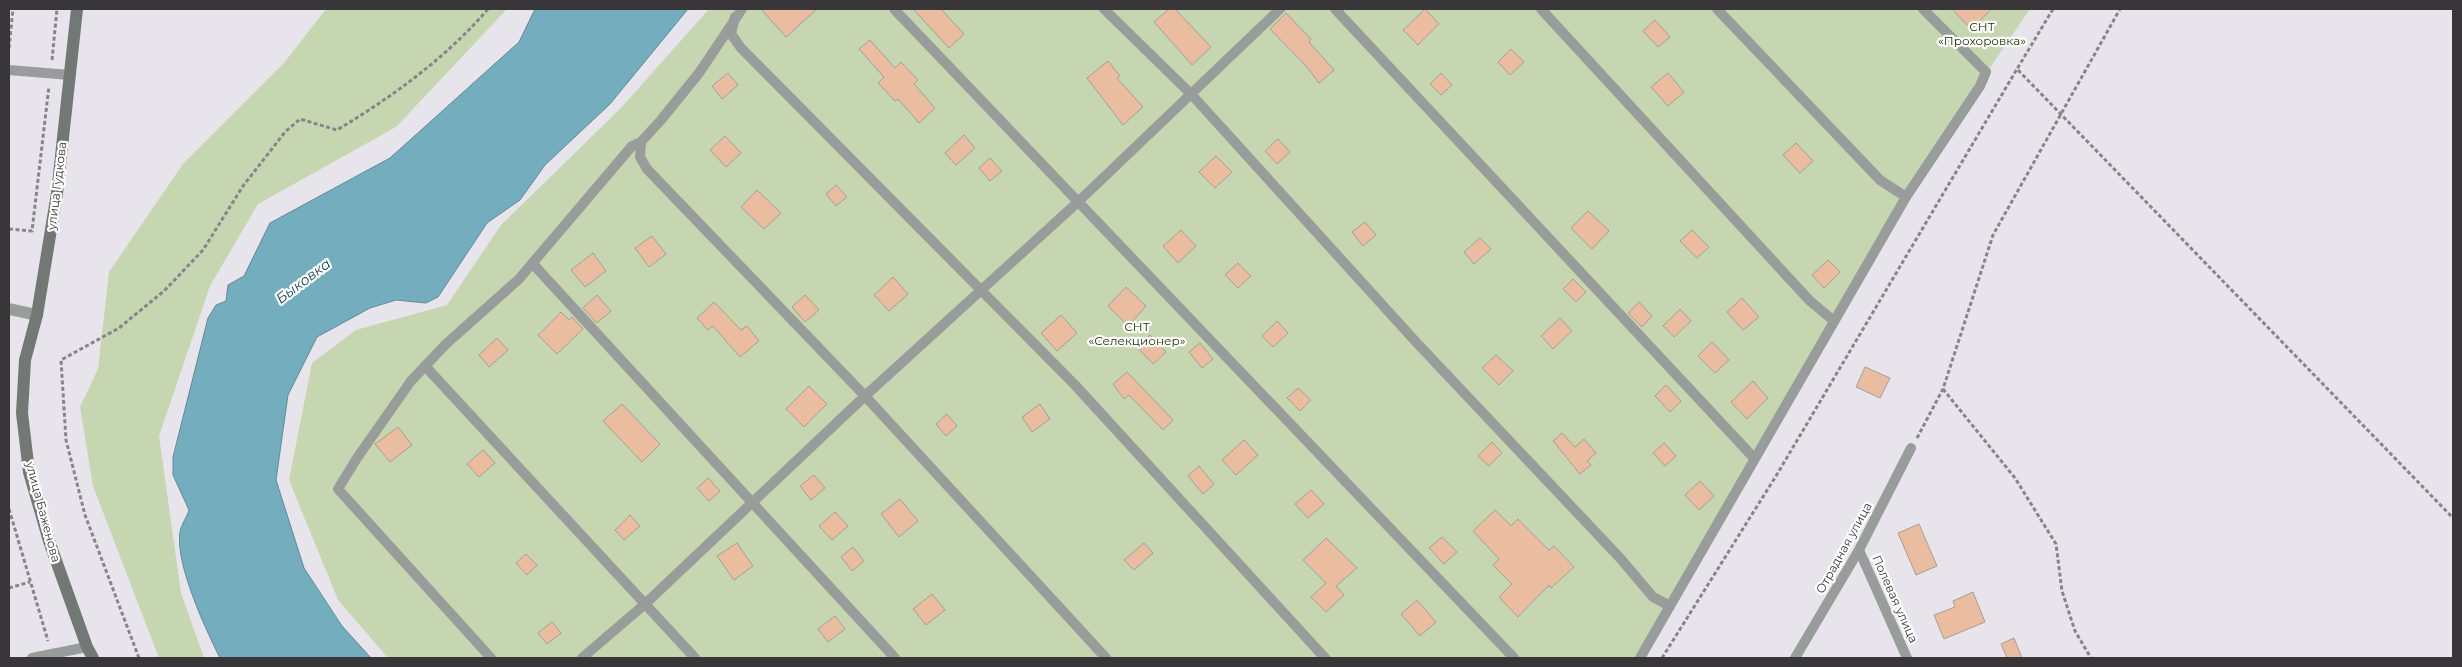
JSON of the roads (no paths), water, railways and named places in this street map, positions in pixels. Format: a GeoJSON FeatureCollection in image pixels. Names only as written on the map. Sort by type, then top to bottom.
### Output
{"type":"FeatureCollection","features":[{"type":"Feature","properties":{"kind":"street","name":"улица Гудкова"},"geometry":{"type":"LineString","coordinates":[[24,360],[37,315],[58,193],[77,9]]}},
{"type":"Feature","properties":{"kind":"street"},"geometry":{"type":"LineString","coordinates":[[9,309],[37,315]]}},
{"type":"Feature","properties":{"kind":"street","name":"улица Баженова"},"geometry":{"type":"LineString","coordinates":[[24,360],[22,413],[30,472],[49,541],[86,647],[93,658]]}},
{"type":"Feature","properties":{"kind":"lane"},"geometry":{"type":"LineString","coordinates":[[894,9],[1514,658]]}},
{"type":"Feature","properties":{"kind":"lane"},"geometry":{"type":"LineString","coordinates":[[1104,9],[1191,94],[1416,342],[1620,558],[1653,597],[1670,606]]}},
{"type":"Feature","properties":{"kind":"lane"},"geometry":{"type":"LineString","coordinates":[[582,658],[645,604],[865,396],[1079,201],[1280,9]]}},
{"type":"Feature","properties":{"kind":"lane"},"geometry":{"type":"LineString","coordinates":[[1335,9],[1754,458]]}},
{"type":"Feature","properties":{"kind":"lane"},"geometry":{"type":"LineString","coordinates":[[1541,9],[1810,300],[1834,321]]}},
{"type":"Feature","properties":{"kind":"lane"},"geometry":{"type":"LineString","coordinates":[[1717,9],[1880,180],[1906,196]]}},
{"type":"Feature","properties":{"kind":"lane"},"geometry":{"type":"LineString","coordinates":[[1640,658],[1906,196],[1980,86],[1986,72],[1923,9]]}},
{"type":"Feature","properties":{"kind":"lane"},"geometry":{"type":"LineString","coordinates":[[492,658],[338,489],[383,420],[425,366],[446,344],[519,280],[632,146],[641,142],[699,73],[738,13]]}},
{"type":"Feature","properties":{"kind":"lane"},"geometry":{"type":"LineString","coordinates":[[738,13],[732,34],[740,48],[1075,385],[1324,658]]}},
{"type":"Feature","properties":{"kind":"lane"},"geometry":{"type":"LineString","coordinates":[[9,70],[70,75]]}},
{"type":"Feature","properties":{"kind":"lane"},"geometry":{"type":"LineString","coordinates":[[641,142],[640,157],[647,169],[865,396],[1106,658]]}},
{"type":"Feature","properties":{"kind":"lane"},"geometry":{"type":"LineString","coordinates":[[532,264],[895,658]]}},
{"type":"Feature","properties":{"kind":"lane"},"geometry":{"type":"LineString","coordinates":[[425,366],[695,658]]}},
{"type":"Feature","properties":{"kind":"lane","name":"Отрадная улица"},"geometry":{"type":"LineString","coordinates":[[1795,658],[1859,550],[1911,448]]}},
{"type":"Feature","properties":{"kind":"lane","name":"Полевая улица"},"geometry":{"type":"LineString","coordinates":[[1859,550],[1907,658]]}},
{"type":"Feature","properties":{"kind":"lane"},"geometry":{"type":"LineString","coordinates":[[32,658],[86,647]]}},
{"type":"Feature","properties":{"kind":"water","name":"Быковка"},"geometry":{"type":"Polygon","coordinates":[[[535,9],[688,9],[610,104],[545,165],[520,200],[487,223],[438,297],[426,303],[396,300],[370,308],[317,337],[288,395],[276,480],[304,568],[342,626],[371,658],[220,658],[193,596],[182,561],[180,532],[189,510],[173,475],[173,457],[208,318],[216,305],[226,301],[228,285],[244,276],[270,223],[390,158],[519,42],[535,9]]]}},
{"type":"Feature","properties":{"kind":"park label","name":"СНТ «Прохоровка»"},"geometry":{"type":"Point","coordinates":[1982,34]}},
{"type":"Feature","properties":{"kind":"park label","name":"СНТ «Селекционер»"},"geometry":{"type":"Point","coordinates":[1137,334]}}]}
